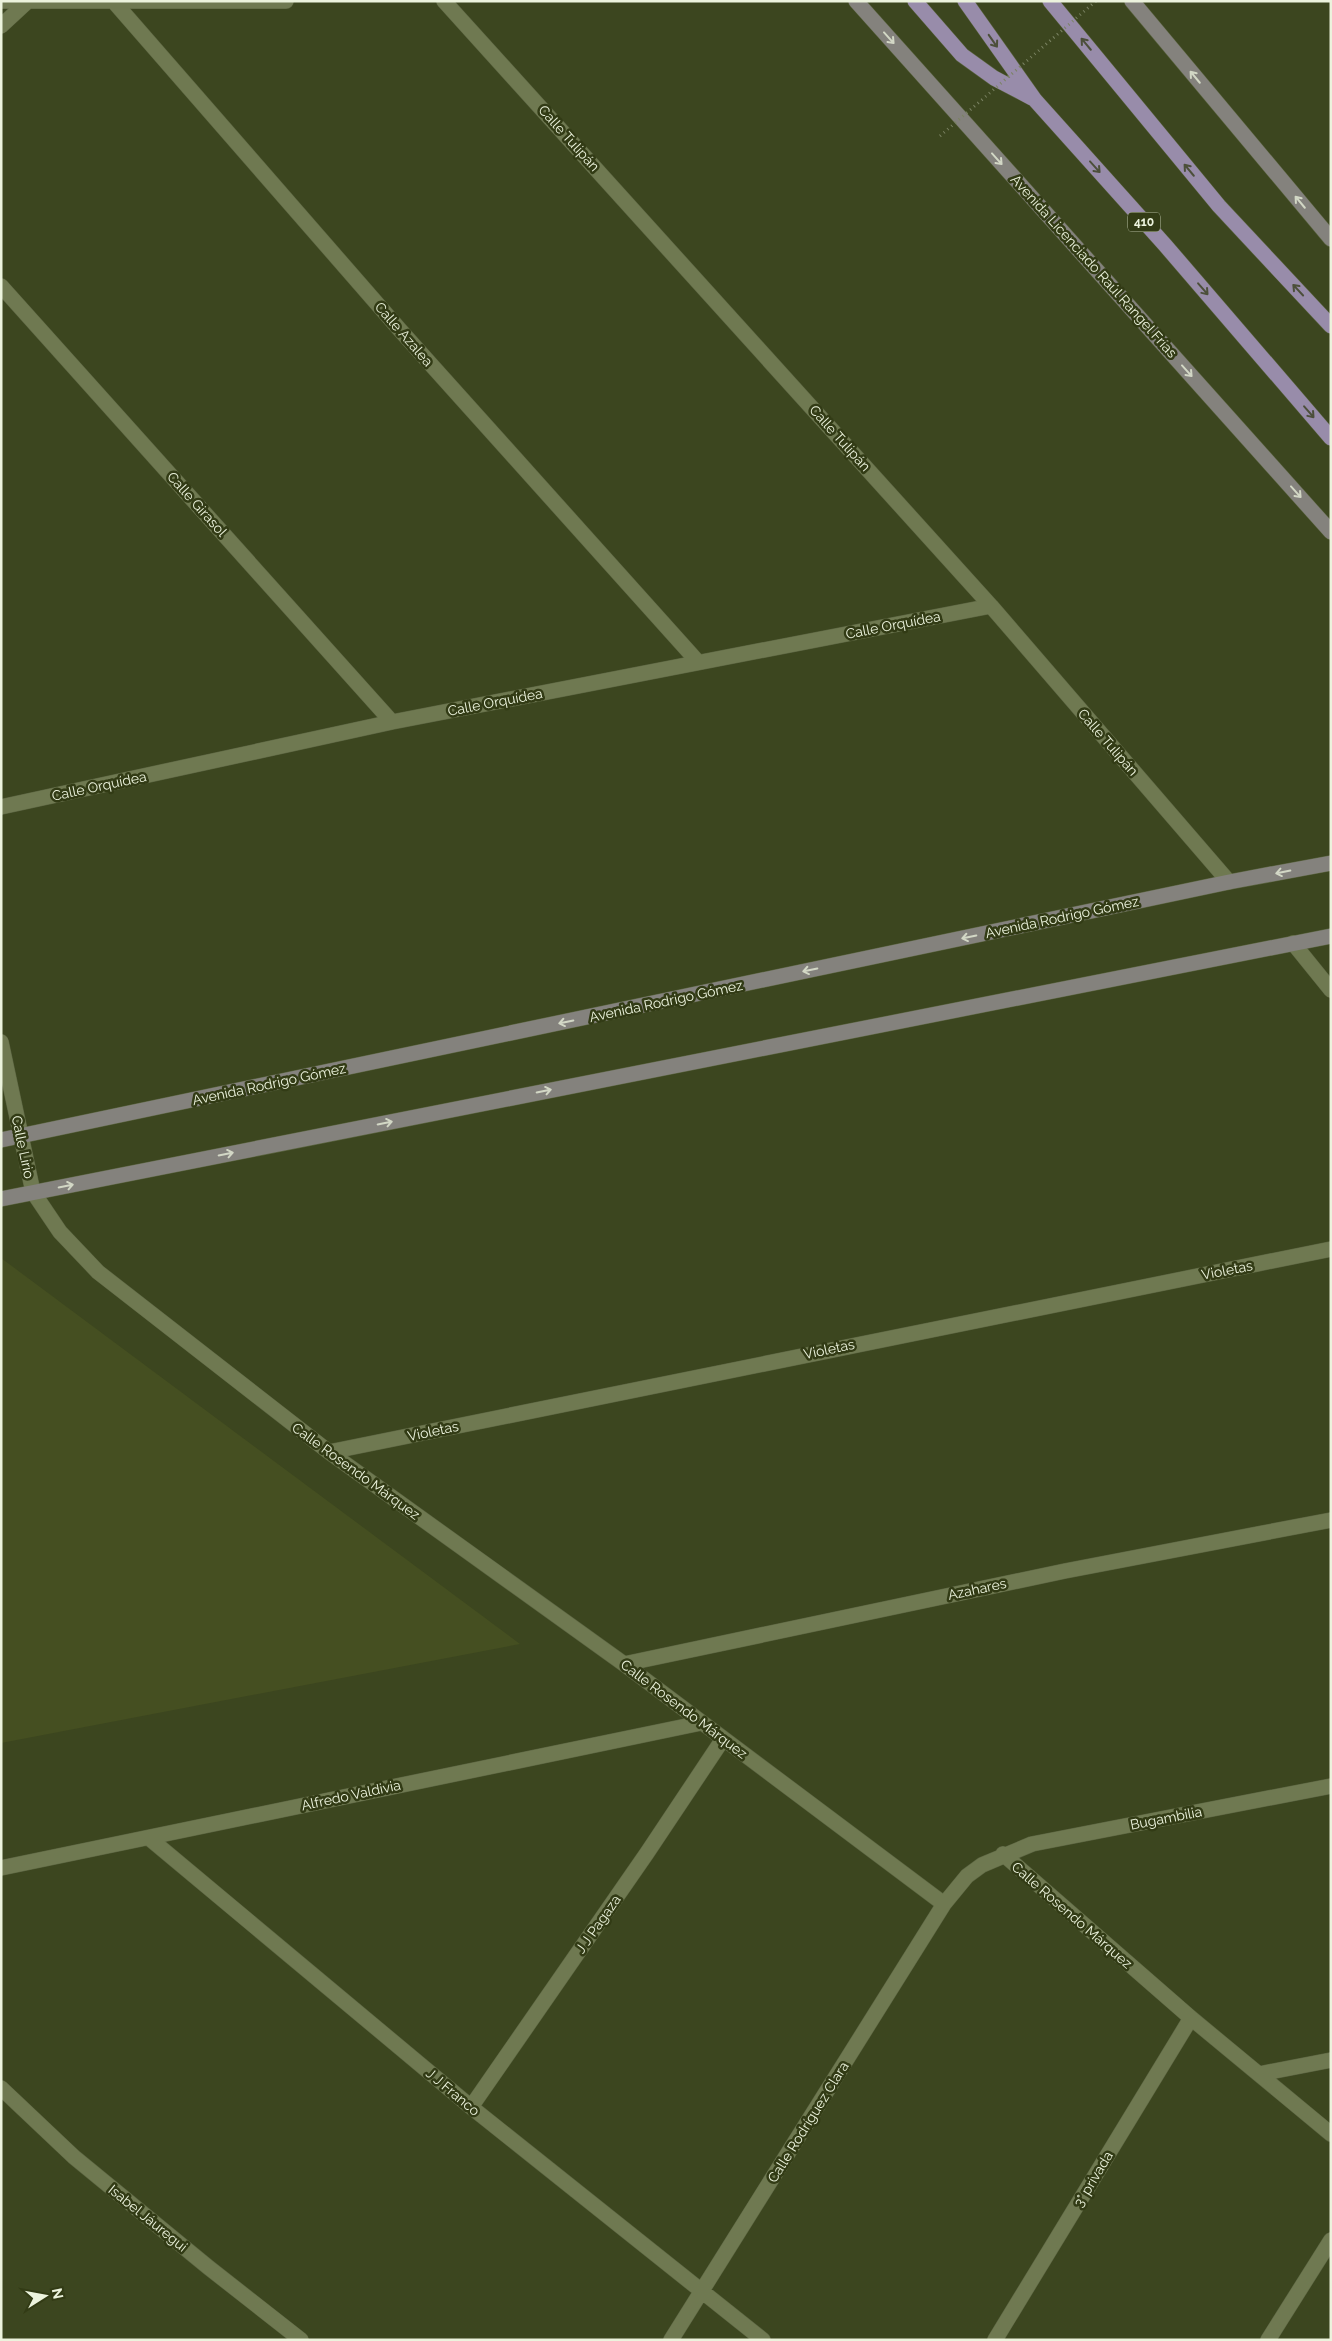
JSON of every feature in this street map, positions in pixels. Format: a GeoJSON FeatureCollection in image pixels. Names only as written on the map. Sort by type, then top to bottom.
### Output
{"type":"FeatureCollection","features":[{"type":"Feature","properties":{"kind":"main road","name":"Avenida Licenciado Raúl Rangel Frías"},"geometry":{"type":"LineString","coordinates":[[856,1],[1331,532]]}},
{"type":"Feature","properties":{"kind":"main road"},"geometry":{"type":"LineString","coordinates":[[915,1],[962,55],[994,78],[1035,100]]}},
{"type":"Feature","properties":{"kind":"main road","name":"410"},"geometry":{"type":"LineString","coordinates":[[965,1],[1035,100],[1165,245],[1331,438]]}},
{"type":"Feature","properties":{"kind":"main road"},"geometry":{"type":"LineString","coordinates":[[1050,1],[1219,206],[1331,326]]}},
{"type":"Feature","properties":{"kind":"main road"},"geometry":{"type":"LineString","coordinates":[[1132,1],[1331,240]]}},
{"type":"Feature","properties":{"kind":"main road","name":"Avenida Rodrigo Gómez"},"geometry":{"type":"LineString","coordinates":[[1,1140],[1229,882],[1331,863]]}},
{"type":"Feature","properties":{"kind":"main road"},"geometry":{"type":"LineString","coordinates":[[1,1199],[1331,936]]}},
{"type":"Feature","properties":{"kind":"street"},"geometry":{"type":"LineString","coordinates":[[3,1],[286,1]]}},
{"type":"Feature","properties":{"kind":"street"},"geometry":{"type":"LineString","coordinates":[[1,26],[28,1]]}},
{"type":"Feature","properties":{"kind":"street","name":"Calle Tulipán"},"geometry":{"type":"LineString","coordinates":[[444,1],[991,606],[1229,882]]}},
{"type":"Feature","properties":{"kind":"street","name":"Calle Azalea"},"geometry":{"type":"LineString","coordinates":[[115,2],[400,330],[698,662]]}},
{"type":"Feature","properties":{"kind":"street","name":"Calle Girasol"},"geometry":{"type":"LineString","coordinates":[[1,286],[392,722]]}},
{"type":"Feature","properties":{"kind":"street","name":"Calle Orquídea"},"geometry":{"type":"LineString","coordinates":[[1,806],[392,722],[991,606]]}},
{"type":"Feature","properties":{"kind":"street"},"geometry":{"type":"LineString","coordinates":[[1293,943],[1331,990]]}},
{"type":"Feature","properties":{"kind":"street","name":"Calle Lirio"},"geometry":{"type":"LineString","coordinates":[[1,1042],[33,1192]]}},
{"type":"Feature","properties":{"kind":"street","name":"Calle Rosendo Márquez"},"geometry":{"type":"LineString","coordinates":[[33,1192],[60,1232],[98,1272],[329,1452],[624,1664],[944,1904],[967,1876],[982,1865],[1003,1854],[1190,2018],[1331,2134]]}},
{"type":"Feature","properties":{"kind":"street","name":"Violetas"},"geometry":{"type":"LineString","coordinates":[[329,1452],[1331,1249]]}},
{"type":"Feature","properties":{"kind":"street","name":"Azahares"},"geometry":{"type":"LineString","coordinates":[[624,1664],[1065,1570],[1331,1520]]}},
{"type":"Feature","properties":{"kind":"street","name":"Alfredo Valdivia"},"geometry":{"type":"LineString","coordinates":[[1,1868],[702,1723]]}},
{"type":"Feature","properties":{"kind":"street","name":"J J Pagaza"},"geometry":{"type":"LineString","coordinates":[[471,2107],[647,1854],[723,1739]]}},
{"type":"Feature","properties":{"kind":"street","name":"Bugambilia"},"geometry":{"type":"LineString","coordinates":[[1003,1854],[1032,1844],[1331,1786]]}},
{"type":"Feature","properties":{"kind":"street","name":"J J Franco"},"geometry":{"type":"LineString","coordinates":[[149,1838],[471,2107],[763,2340]]}},
{"type":"Feature","properties":{"kind":"street","name":"Calle Rodríguez Clara"},"geometry":{"type":"LineString","coordinates":[[671,2340],[944,1904]]}},
{"type":"Feature","properties":{"kind":"street","name":"3° privada"},"geometry":{"type":"LineString","coordinates":[[995,2340],[1190,2018]]}},
{"type":"Feature","properties":{"kind":"street"},"geometry":{"type":"LineString","coordinates":[[1259,2074],[1331,2060]]}},
{"type":"Feature","properties":{"kind":"street","name":"Isabel Jáuregui"},"geometry":{"type":"LineString","coordinates":[[1,2088],[74,2158],[208,2268],[301,2340]]}},
{"type":"Feature","properties":{"kind":"street"},"geometry":{"type":"LineString","coordinates":[[1268,2340],[1331,2240]]}},
{"type":"Feature","properties":{"kind":"path"},"geometry":{"type":"LineString","coordinates":[[940,136],[1096,1]]}},
{"type":"Feature","properties":{"kind":"shaded area"},"geometry":{"type":"Polygon","coordinates":[[[1,1258],[520,1644],[1,1743],[1,1258]]]}}]}
